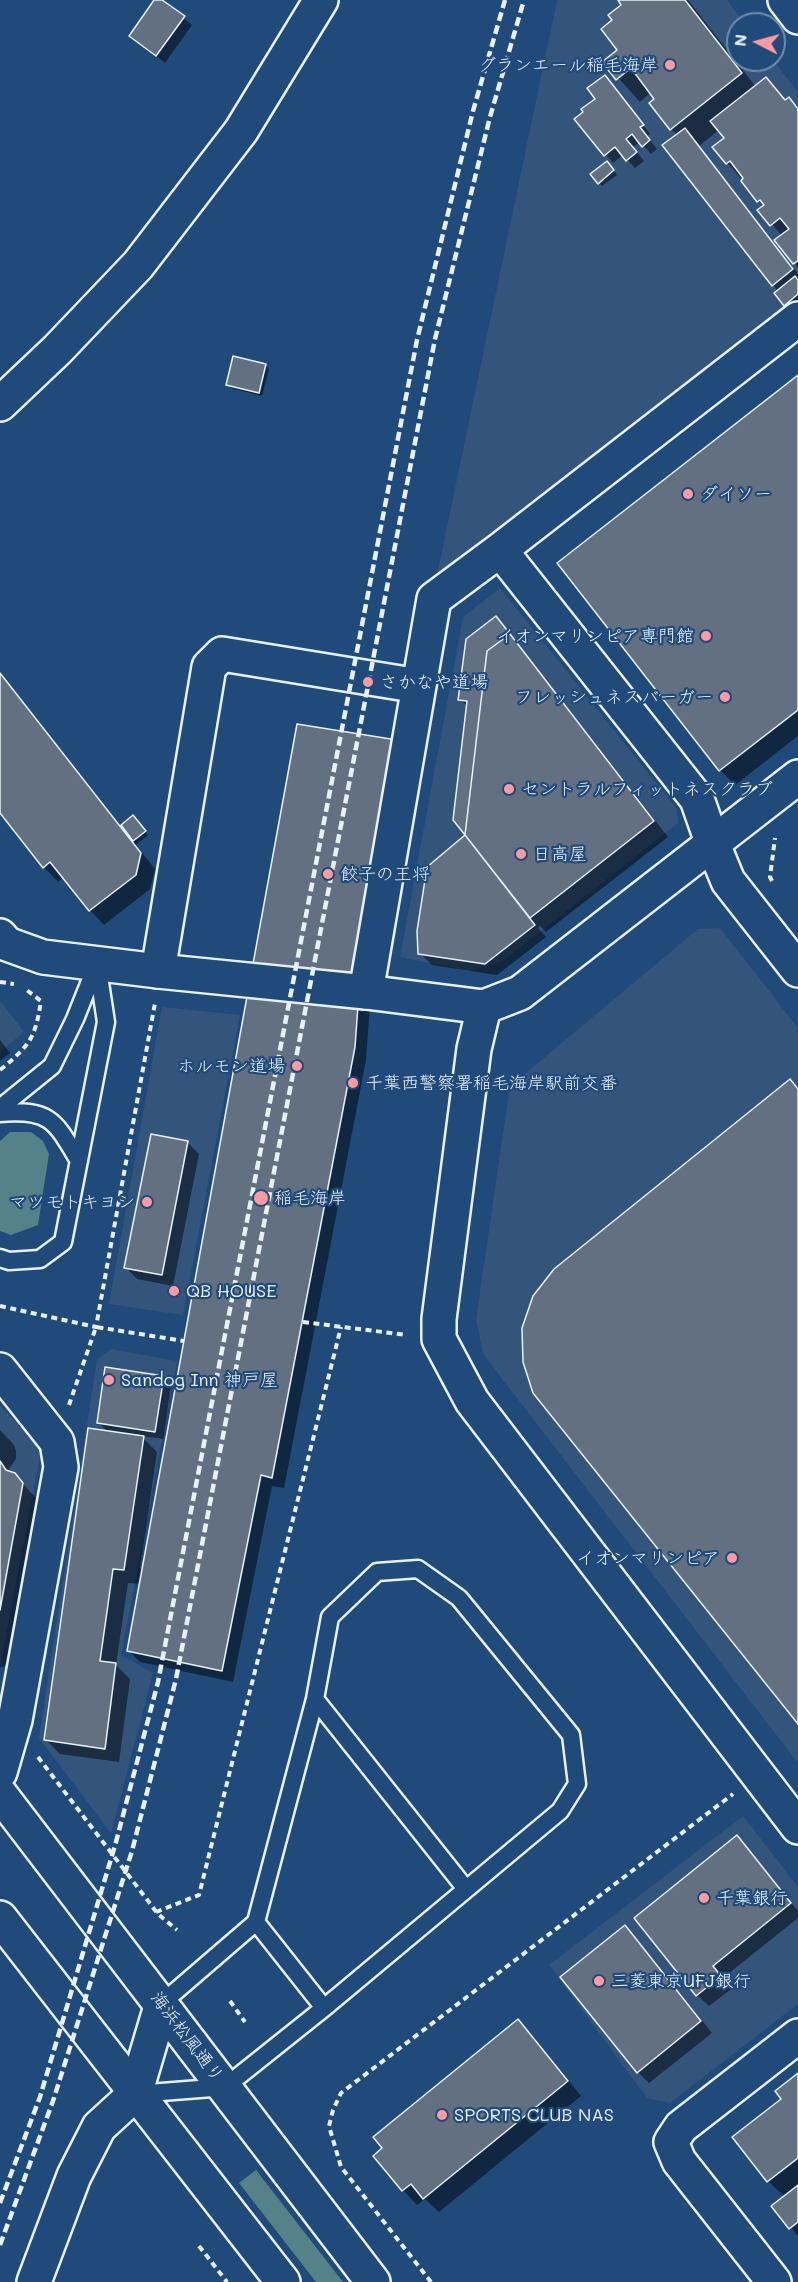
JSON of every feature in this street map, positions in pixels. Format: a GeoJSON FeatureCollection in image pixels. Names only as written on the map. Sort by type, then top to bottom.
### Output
{"type":"FeatureCollection","features":[{"type":"Feature","properties":{"kind":"street"},"geometry":{"type":"LineString","coordinates":[[0,404],[57,350],[138,265],[241,131],[321,0]]}},
{"type":"Feature","properties":{"kind":"street"},"geometry":{"type":"LineString","coordinates":[[785,0],[798,17]]}},
{"type":"Feature","properties":{"kind":"street"},"geometry":{"type":"LineString","coordinates":[[366,992],[434,599],[798,319]]}},
{"type":"Feature","properties":{"kind":"street"},"geometry":{"type":"LineString","coordinates":[[500,550],[697,799],[728,881],[798,970]]}},
{"type":"Feature","properties":{"kind":"street"},"geometry":{"type":"LineString","coordinates":[[157,986],[209,667],[222,654],[419,686]]}},
{"type":"Feature","properties":{"kind":"street"},"geometry":{"type":"LineString","coordinates":[[0,936],[7,944],[43,957],[97,963],[157,986],[366,992],[484,1007],[520,993],[798,777]]}},
{"type":"Feature","properties":{"kind":"street"},"geometry":{"type":"LineString","coordinates":[[484,1007],[474,1049],[439,1319],[439,1339],[472,1401],[798,1827]]}},
{"type":"Feature","properties":{"kind":"street"},"geometry":{"type":"LineString","coordinates":[[0,1370],[57,1442],[61,1467],[15,1720],[0,1772]]}},
{"type":"Feature","properties":{"kind":"street","name":"海浜松風通り"},"geometry":{"type":"LineString","coordinates":[[0,1794],[373,2282]]}},
{"type":"Feature","properties":{"kind":"street"},"geometry":{"type":"LineString","coordinates":[[0,1918],[283,2282]]}},
{"type":"Feature","properties":{"kind":"street"},"geometry":{"type":"LineString","coordinates":[[34,2282],[74,2176],[99,2127],[135,2094],[162,2003]]}},
{"type":"Feature","properties":{"kind":"street"},"geometry":{"type":"LineString","coordinates":[[774,2282],[679,2161],[671,2142],[681,2127],[798,2036]]}},
{"type":"Feature","properties":{"kind":"lane"},"geometry":{"type":"LineString","coordinates":[[0,1108],[52,1066],[75,1019],[97,963]]}},
{"type":"Feature","properties":{"kind":"lane"},"geometry":{"type":"LineString","coordinates":[[0,1258],[9,1262],[40,1259],[63,1242],[106,1022],[97,963]]}},
{"type":"Feature","properties":{"kind":"lane"},"geometry":{"type":"LineString","coordinates":[[0,1113],[33,1113],[46,1117],[57,1126],[79,1161]]}},
{"type":"Feature","properties":{"kind":"lane"},"geometry":{"type":"LineString","coordinates":[[135,2094],[225,2087],[324,2008],[560,1810],[577,1784],[571,1735],[459,1598],[418,1569],[377,1572],[330,1617],[315,1699],[256,1922],[162,2003]]}},
{"type":"Feature","properties":{"kind":"lane"},"geometry":{"type":"LineString","coordinates":[[315,1699],[466,1889]]}},
{"type":"Feature","properties":{"kind":"lane"},"geometry":{"type":"LineString","coordinates":[[256,1922],[324,2008]]}},
{"type":"Feature","properties":{"kind":"path"},"geometry":{"type":"LineString","coordinates":[[776,889],[770,877],[775,838],[780,833]]}},
{"type":"Feature","properties":{"kind":"path"},"geometry":{"type":"LineString","coordinates":[[0,982],[20,985],[40,1000],[36,1029],[25,1050],[0,1070]]}},
{"type":"Feature","properties":{"kind":"path"},"geometry":{"type":"LineString","coordinates":[[66,1413],[96,1327],[157,986]]}},
{"type":"Feature","properties":{"kind":"path"},"geometry":{"type":"LineString","coordinates":[[0,1306],[96,1327],[183,1341]]}},
{"type":"Feature","properties":{"kind":"path"},"geometry":{"type":"LineString","coordinates":[[303,1322],[439,1339]]}},
{"type":"Feature","properties":{"kind":"path"},"geometry":{"type":"LineString","coordinates":[[156,1912],[199,1895],[341,1327]]}},
{"type":"Feature","properties":{"kind":"path"},"geometry":{"type":"LineString","coordinates":[[33,1750],[156,1912],[177,1930]]}},
{"type":"Feature","properties":{"kind":"path"},"geometry":{"type":"LineString","coordinates":[[431,2282],[341,2167],[329,2126],[341,2093],[758,1775]]}},
{"type":"Feature","properties":{"kind":"path"},"geometry":{"type":"LineString","coordinates":[[230,2001],[245,2022]]}},
{"type":"Feature","properties":{"kind":"path"},"geometry":{"type":"LineString","coordinates":[[199,2246],[227,2282]]}},
{"type":"Feature","properties":{"kind":"shaded area"},"geometry":{"type":"Polygon","coordinates":[[[557,0],[727,0],[736,12],[726,12],[726,72],[782,72],[798,92],[798,296],[437,575],[557,0]]]}},
{"type":"Feature","properties":{"kind":"shaded area"},"geometry":{"type":"Polygon","coordinates":[[[500,588],[677,809],[678,823],[503,961],[469,971],[400,957],[463,617],[500,588]]]}},
{"type":"Feature","properties":{"kind":"shaded area"},"geometry":{"type":"Polygon","coordinates":[[[720,928],[798,1028],[798,1763],[483,1354],[476,1319],[510,1086],[698,929],[720,928]]]}},
{"type":"Feature","properties":{"kind":"shaded area"},"geometry":{"type":"Polygon","coordinates":[[[0,1001],[24,1032],[0,1052],[0,1001]]]}},
{"type":"Feature","properties":{"kind":"shaded area"},"geometry":{"type":"Polygon","coordinates":[[[162,1007],[240,1015],[183,1315],[109,1304],[162,1007]]]}},
{"type":"Feature","properties":{"kind":"shaded area"},"geometry":{"type":"Polygon","coordinates":[[[111,1349],[177,1361],[121,1655],[153,1673],[111,1833],[39,1738],[97,1359],[111,1349]]]}},
{"type":"Feature","properties":{"kind":"shaded area"},"geometry":{"type":"Polygon","coordinates":[[[0,1405],[41,1451],[0,1667],[0,1405]]]}},
{"type":"Feature","properties":{"kind":"shaded area"},"geometry":{"type":"Polygon","coordinates":[[[743,1816],[798,1887],[798,2004],[670,2103],[647,2098],[549,1965],[743,1816]]]}},
{"type":"Feature","properties":{"kind":"green space"},"geometry":{"type":"Polygon","coordinates":[[[10,1132],[31,1132],[43,1141],[49,1154],[38,1225],[11,1235],[0,1231],[0,1141],[10,1132]]]}},
{"type":"Feature","properties":{"kind":"green space"},"geometry":{"type":"Polygon","coordinates":[[[256,2170],[343,2282],[316,2282],[239,2183],[256,2170]]]}},
{"type":"Feature","properties":{"kind":"building"},"geometry":{"type":"Polygon","coordinates":[[[154,0],[162,0],[185,16],[156,56],[129,36],[154,0]]]}},
{"type":"Feature","properties":{"kind":"building","name":"グランエール稲毛海岸"},"geometry":{"type":"Polygon","coordinates":[[[618,0],[685,0],[726,53],[726,72],[742,73],[670,130],[649,103],[654,99],[631,68],[616,80],[602,62],[617,50],[601,29],[612,20],[608,15],[621,5],[618,0]]]}},
{"type":"Feature","properties":{"kind":"building"},"geometry":{"type":"Polygon","coordinates":[[[605,75],[644,125],[640,127],[650,140],[642,147],[632,134],[626,139],[637,152],[626,161],[615,147],[604,156],[574,119],[583,112],[581,109],[595,99],[587,88],[605,75]]]}},
{"type":"Feature","properties":{"kind":"building"},"geometry":{"type":"Polygon","coordinates":[[[766,77],[785,100],[789,97],[798,109],[798,261],[793,264],[774,240],[789,229],[780,218],[770,226],[757,210],[764,205],[760,200],[757,202],[741,181],[743,178],[730,161],[726,164],[712,147],[724,138],[710,121],[766,77]]]}},
{"type":"Feature","properties":{"kind":"building"},"geometry":{"type":"Polygon","coordinates":[[[685,128],[793,269],[772,286],[662,145],[685,128]]]}},
{"type":"Feature","properties":{"kind":"building"},"geometry":{"type":"Polygon","coordinates":[[[607,161],[614,170],[598,184],[590,174],[607,161]]]}},
{"type":"Feature","properties":{"kind":"building"},"geometry":{"type":"Polygon","coordinates":[[[795,276],[798,280],[798,294],[784,306],[774,293],[795,276]]]}},
{"type":"Feature","properties":{"kind":"building"},"geometry":{"type":"Polygon","coordinates":[[[233,356],[266,364],[259,393],[226,385],[233,356]]]}},
{"type":"Feature","properties":{"kind":"building","name":"イオンマリンピア専門館"},"geometry":{"type":"Polygon","coordinates":[[[798,375],[798,710],[719,771],[557,563],[798,375]]]}},
{"type":"Feature","properties":{"kind":"building"},"geometry":{"type":"Polygon","coordinates":[[[496,616],[510,634],[487,651],[465,835],[453,820],[467,701],[458,700],[466,639],[496,616]]]}},
{"type":"Feature","properties":{"kind":"building"},"geometry":{"type":"Polygon","coordinates":[[[510,634],[654,821],[530,918],[465,835],[487,651],[510,634]]]}},
{"type":"Feature","properties":{"kind":"building"},"geometry":{"type":"Polygon","coordinates":[[[0,673],[141,853],[136,875],[89,911],[50,862],[43,868],[0,813],[0,673]]]}},
{"type":"Feature","properties":{"kind":"building","name":"稲毛海岸"},"geometry":{"type":"Polygon","coordinates":[[[297,724],[397,740],[363,937],[355,1047],[272,1478],[261,1475],[222,1671],[127,1651],[297,724]]]}},
{"type":"Feature","properties":{"kind":"building"},"geometry":{"type":"Polygon","coordinates":[[[133,815],[146,831],[133,841],[121,825],[133,815]]]}},
{"type":"Feature","properties":{"kind":"building"},"geometry":{"type":"Polygon","coordinates":[[[465,835],[535,925],[485,964],[418,954],[417,931],[427,867],[465,835]]]}},
{"type":"Feature","properties":{"kind":"building","name":"イオンマリンピア"},"geometry":{"type":"Polygon","coordinates":[[[790,1079],[798,1089],[798,1724],[533,1393],[523,1362],[522,1328],[533,1296],[554,1269],[790,1079]]]}},
{"type":"Feature","properties":{"kind":"building"},"geometry":{"type":"Polygon","coordinates":[[[151,1134],[188,1141],[162,1275],[124,1268],[151,1134]]]}},
{"type":"Feature","properties":{"kind":"building"},"geometry":{"type":"Polygon","coordinates":[[[105,1367],[164,1376],[155,1432],[97,1423],[105,1367]]]}},
{"type":"Feature","properties":{"kind":"building"},"geometry":{"type":"Polygon","coordinates":[[[88,1428],[144,1436],[124,1570],[113,1569],[100,1661],[116,1663],[105,1749],[44,1740],[88,1428]]]}},
{"type":"Feature","properties":{"kind":"building"},"geometry":{"type":"Polygon","coordinates":[[[0,1461],[6,1470],[15,1473],[23,1483],[0,1610],[0,1461]]]}},
{"type":"Feature","properties":{"kind":"building"},"geometry":{"type":"Polygon","coordinates":[[[737,1835],[791,1903],[713,1966],[721,1976],[696,1996],[634,1918],[737,1835]]]}},
{"type":"Feature","properties":{"kind":"building"},"geometry":{"type":"Polygon","coordinates":[[[625,1925],[701,2021],[637,2073],[560,1977],[625,1925]]]}},
{"type":"Feature","properties":{"kind":"building"},"geometry":{"type":"Polygon","coordinates":[[[518,2019],[568,2081],[423,2199],[411,2184],[402,2191],[373,2156],[382,2148],[373,2137],[518,2019]]]}},
{"type":"Feature","properties":{"kind":"building"},"geometry":{"type":"Polygon","coordinates":[[[798,2073],[798,2158],[767,2182],[732,2137],[781,2099],[775,2091],[798,2073]]]}},
{"type":"Feature","properties":{"kind":"building"},"geometry":{"type":"Polygon","coordinates":[[[798,2185],[798,2222],[789,2229],[771,2206],[798,2185]]]}},
{"type":"Feature","properties":{"kind":"railway"},"geometry":{"type":"LineString","coordinates":[[0,2203],[40,2097],[116,1842],[158,1682],[417,340],[473,111],[505,0]]}},
{"type":"Feature","properties":{"kind":"railway"},"geometry":{"type":"LineString","coordinates":[[0,2245],[53,2101],[132,1851],[176,1679],[435,339],[490,117],[524,0]]}},
{"type":"Feature","properties":{"kind":"place","name":"グランエール稲毛海岸"},"geometry":{"type":"Point","coordinates":[670,65]}},
{"type":"Feature","properties":{"kind":"place","name":"ダイソー"},"geometry":{"type":"Point","coordinates":[688,494]}},
{"type":"Feature","properties":{"kind":"place","name":"イオンマリンピア専門館"},"geometry":{"type":"Point","coordinates":[706,636]}},
{"type":"Feature","properties":{"kind":"place","name":"さかなや道場"},"geometry":{"type":"Point","coordinates":[368,682]}},
{"type":"Feature","properties":{"kind":"place","name":"フレッシュネスバーガー"},"geometry":{"type":"Point","coordinates":[725,697]}},
{"type":"Feature","properties":{"kind":"place","name":"セントラルフィットネスクラブ"},"geometry":{"type":"Point","coordinates":[509,789]}},
{"type":"Feature","properties":{"kind":"place","name":"日高屋"},"geometry":{"type":"Point","coordinates":[521,854]}},
{"type":"Feature","properties":{"kind":"place","name":"餃子の王将"},"geometry":{"type":"Point","coordinates":[328,874]}},
{"type":"Feature","properties":{"kind":"place","name":"ホルモン道場"},"geometry":{"type":"Point","coordinates":[297,1066]}},
{"type":"Feature","properties":{"kind":"place","name":"千葉西警察署稲毛海岸駅前交番"},"geometry":{"type":"Point","coordinates":[353,1083]}},
{"type":"Feature","properties":{"kind":"place","name":"稲毛海岸"},"geometry":{"type":"Point","coordinates":[261,1198]}},
{"type":"Feature","properties":{"kind":"place","name":"マツモトキヨシ"},"geometry":{"type":"Point","coordinates":[147,1202]}},
{"type":"Feature","properties":{"kind":"place","name":"QB HOUSE"},"geometry":{"type":"Point","coordinates":[174,1291]}},
{"type":"Feature","properties":{"kind":"place","name":"Sandog Inn 神戸屋"},"geometry":{"type":"Point","coordinates":[109,1380]}},
{"type":"Feature","properties":{"kind":"place","name":"イオンマリンピア"},"geometry":{"type":"Point","coordinates":[732,1558]}},
{"type":"Feature","properties":{"kind":"place","name":"千葉銀行"},"geometry":{"type":"Point","coordinates":[704,1898]}},
{"type":"Feature","properties":{"kind":"place","name":"三菱東京UFJ銀行"},"geometry":{"type":"Point","coordinates":[599,1981]}},
{"type":"Feature","properties":{"kind":"place","name":"SPORTS CLUB NAS"},"geometry":{"type":"Point","coordinates":[442,2115]}}]}
